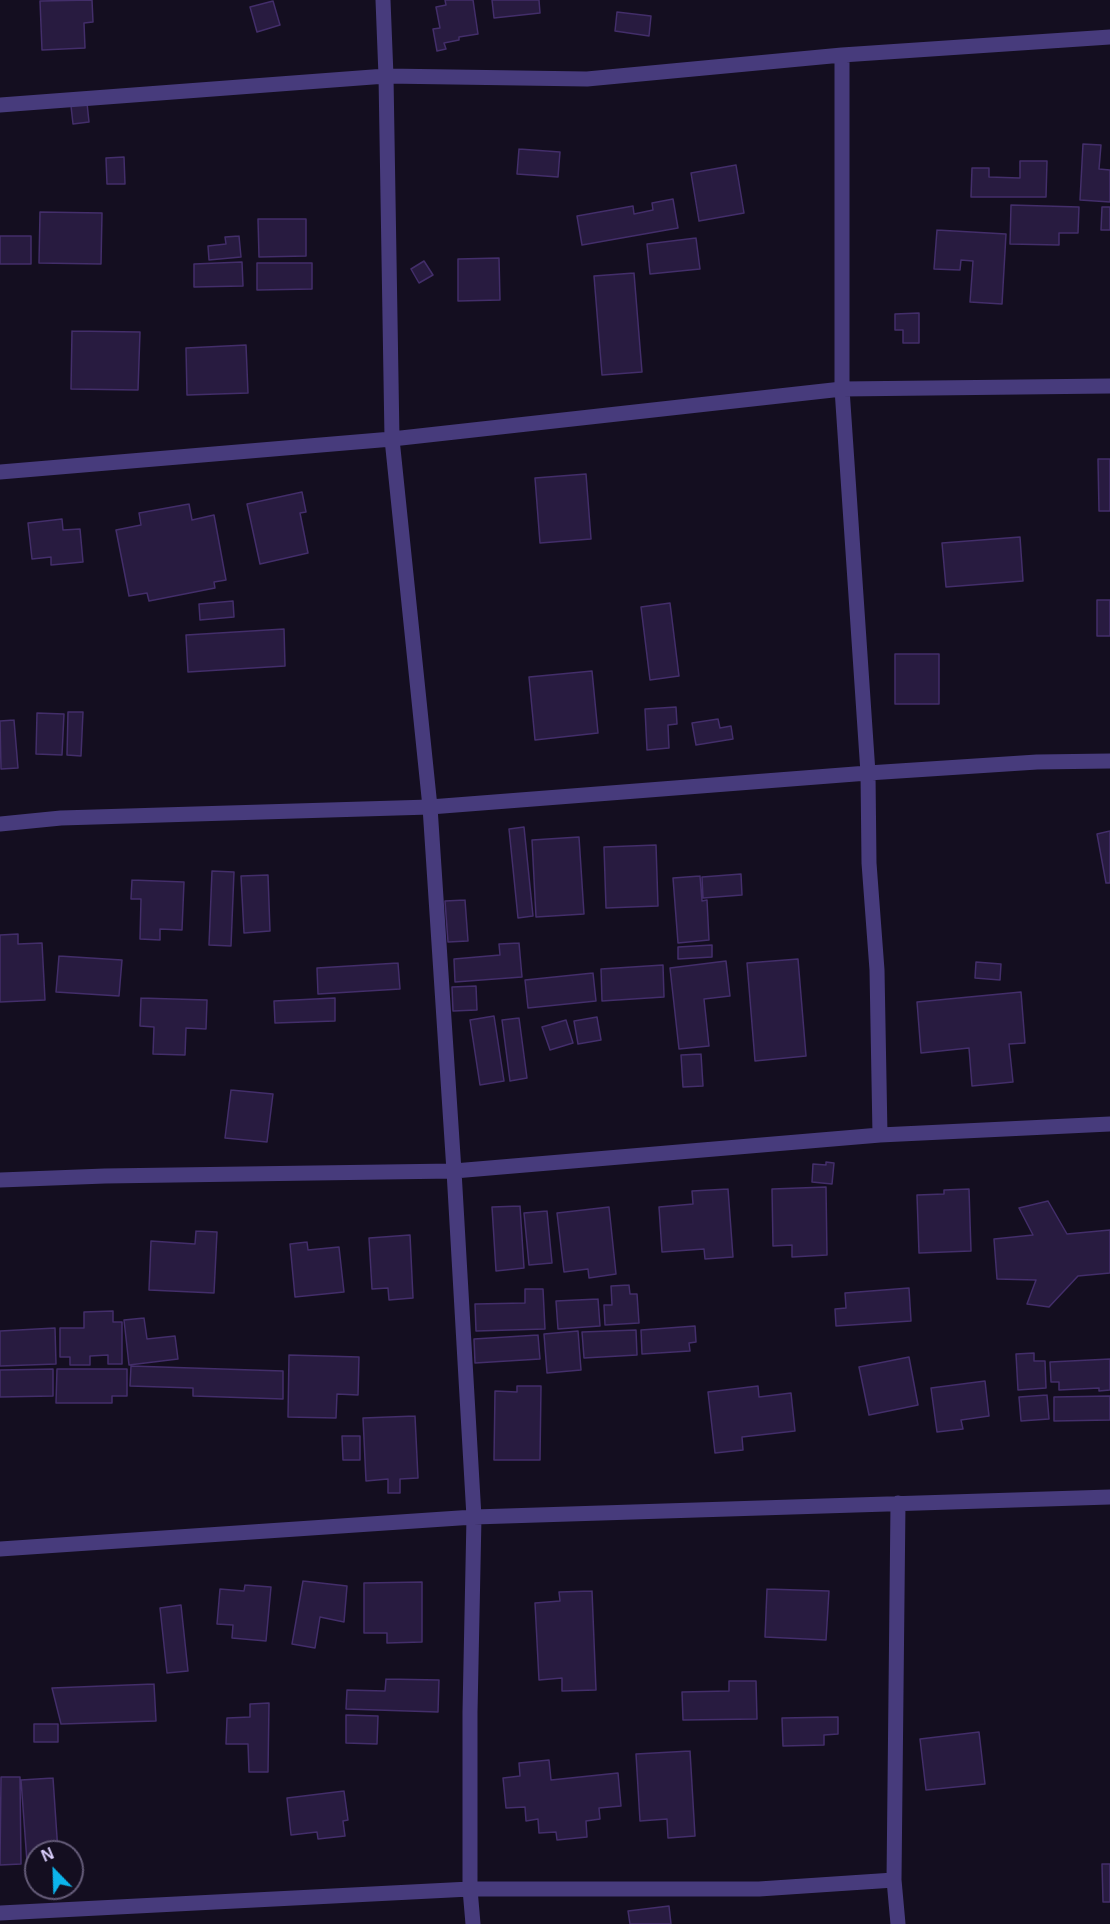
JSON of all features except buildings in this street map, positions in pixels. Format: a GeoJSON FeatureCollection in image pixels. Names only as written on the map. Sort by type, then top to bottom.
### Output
{"type":"FeatureCollection","features":[{"type":"Feature","properties":{"kind":"street"},"geometry":{"type":"LineString","coordinates":[[383,0],[392,438],[430,807],[474,1517],[470,1712],[470,1889],[473,1924]]}},
{"type":"Feature","properties":{"kind":"street"},"geometry":{"type":"LineString","coordinates":[[0,105],[386,76],[586,79],[842,55],[1110,37]]}},
{"type":"Feature","properties":{"kind":"street"},"geometry":{"type":"LineString","coordinates":[[842,55],[842,389],[868,773],[869,863],[877,970],[880,1135]]}},
{"type":"Feature","properties":{"kind":"street"},"geometry":{"type":"LineString","coordinates":[[0,472],[392,438],[842,389],[1110,386]]}},
{"type":"Feature","properties":{"kind":"street"},"geometry":{"type":"LineString","coordinates":[[0,824],[61,818],[430,807],[868,773],[1037,762],[1110,761]]}},
{"type":"Feature","properties":{"kind":"street"},"geometry":{"type":"LineString","coordinates":[[0,1180],[105,1176],[454,1171],[880,1135],[1110,1124]]}},
{"type":"Feature","properties":{"kind":"street"},"geometry":{"type":"LineString","coordinates":[[0,1549],[474,1517],[1110,1497]]}},
{"type":"Feature","properties":{"kind":"street"},"geometry":{"type":"LineString","coordinates":[[898,1503],[894,1880],[898,1924]]}},
{"type":"Feature","properties":{"kind":"street"},"geometry":{"type":"LineString","coordinates":[[0,1913],[470,1889],[759,1889],[894,1880]]}}]}
